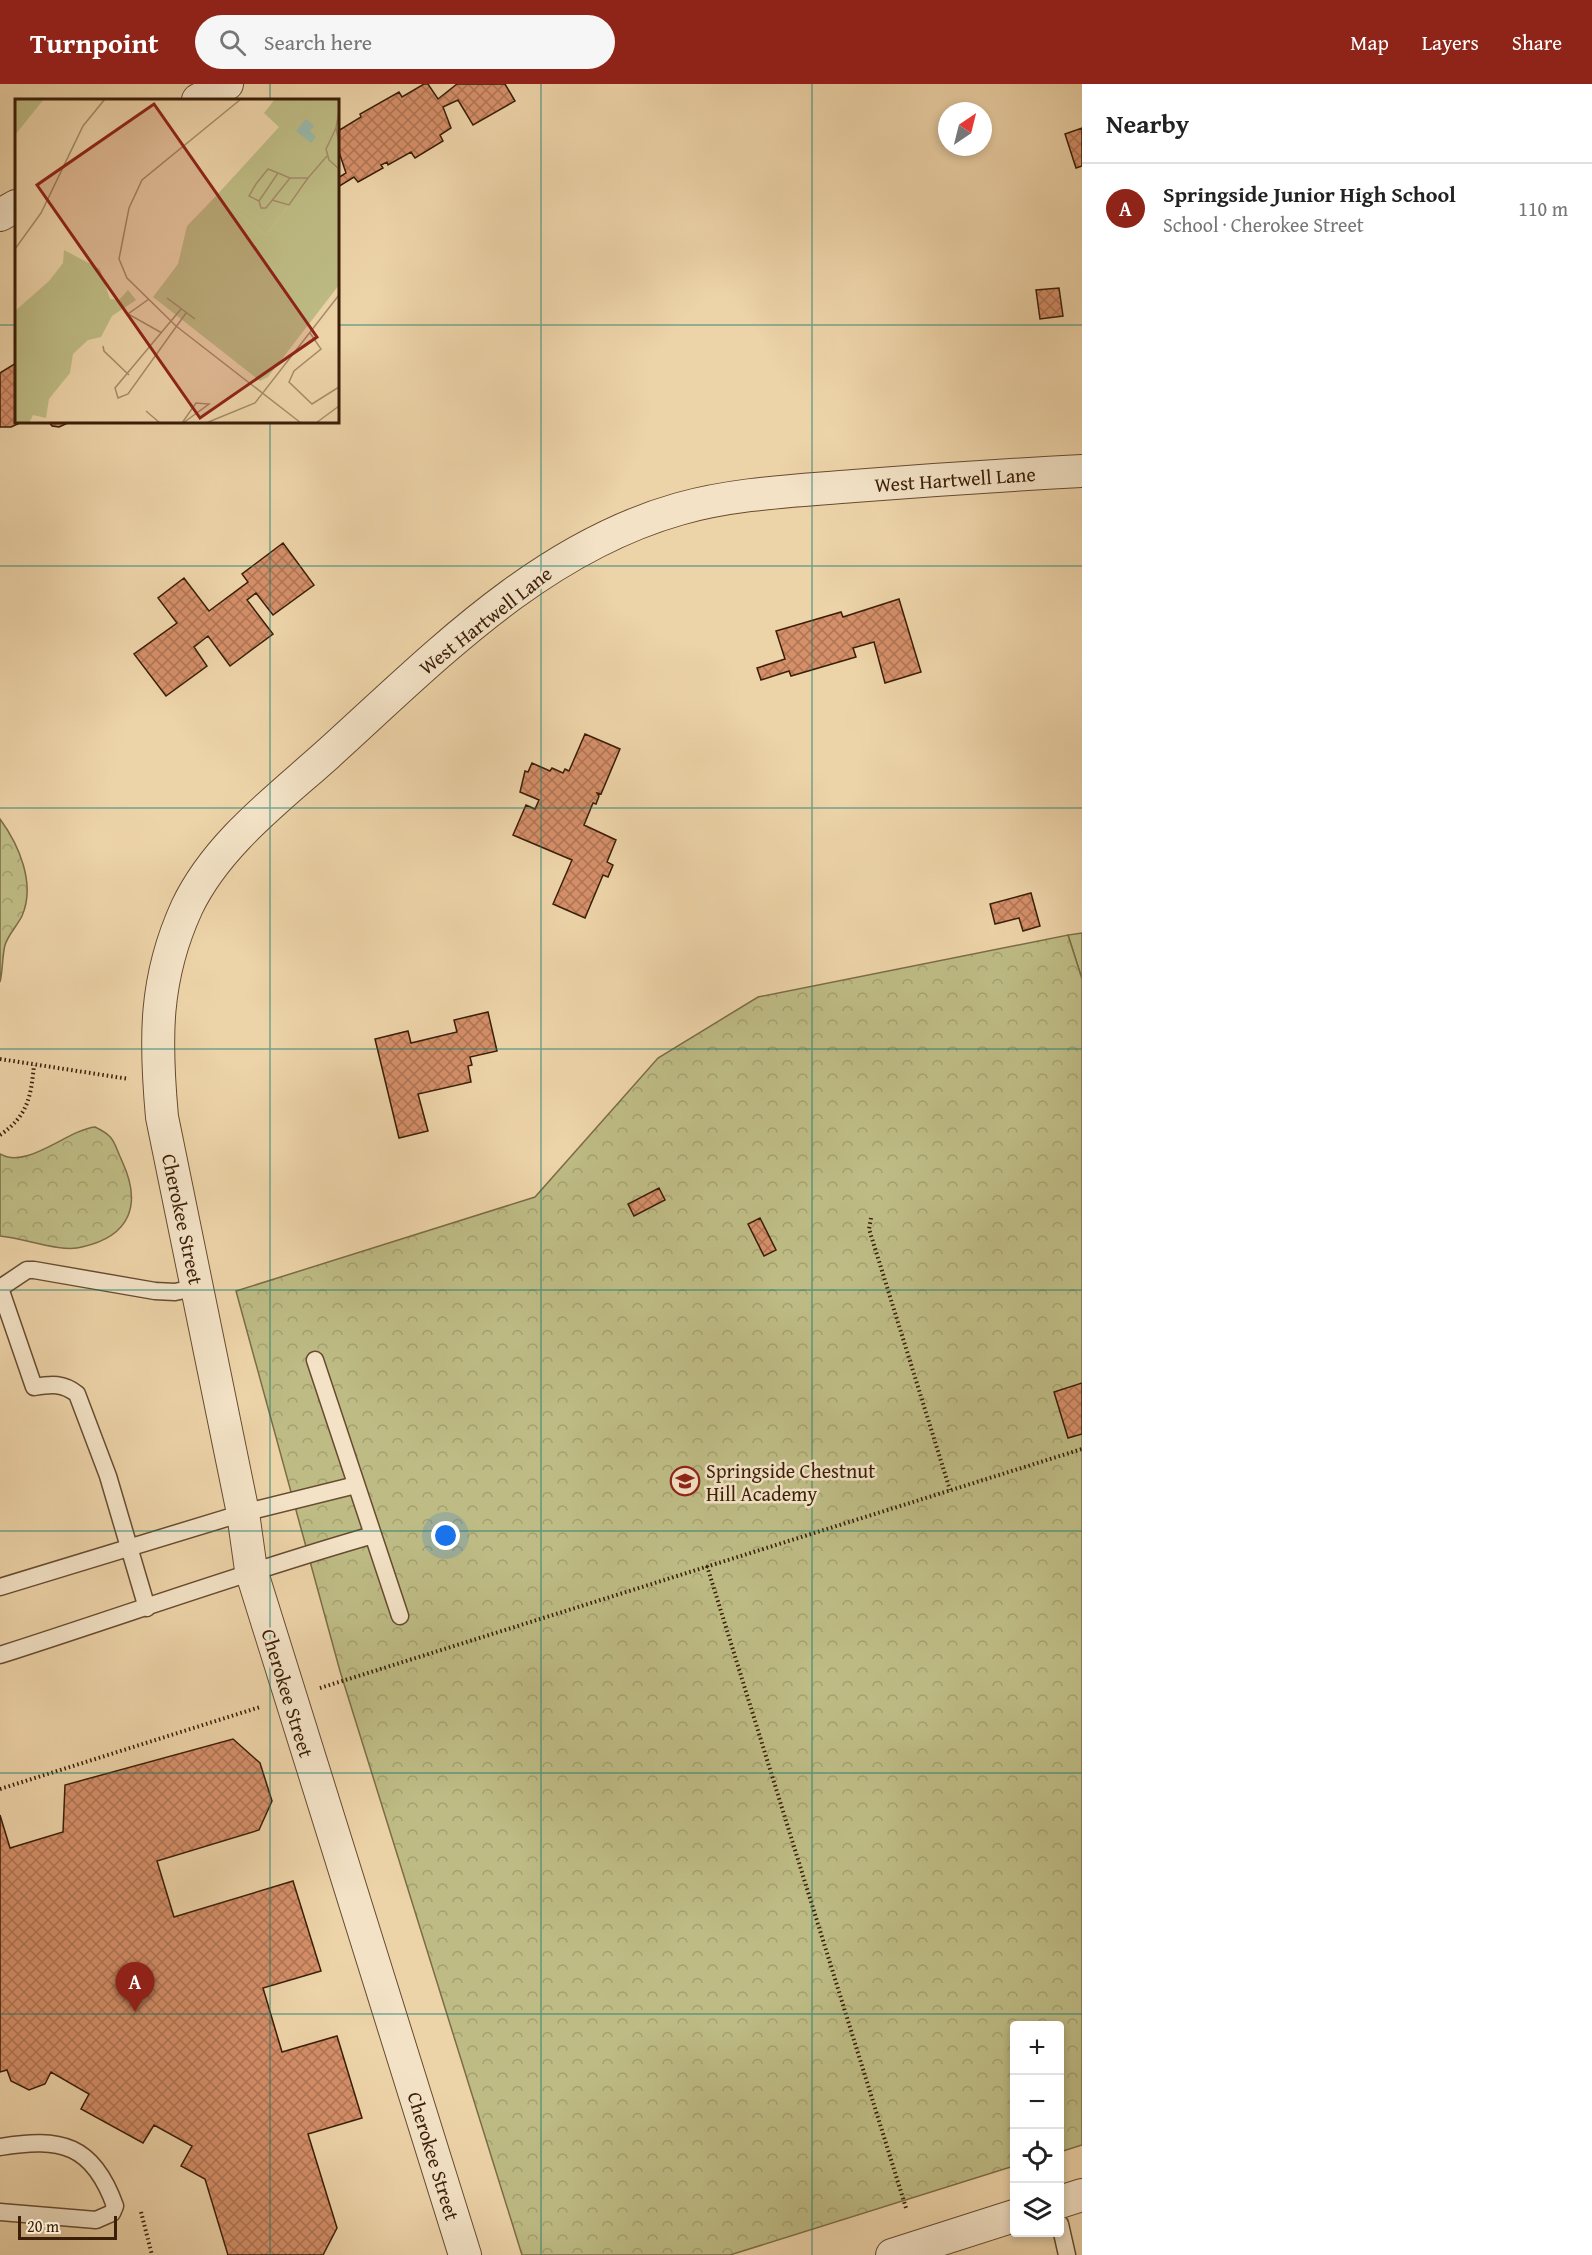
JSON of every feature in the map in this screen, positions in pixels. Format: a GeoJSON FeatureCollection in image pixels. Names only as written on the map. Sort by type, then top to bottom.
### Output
{"type":"FeatureCollection","features":[{"type":"Feature","properties":{"kind":"street"},"geometry":{"type":"LineString","coordinates":[[200,99],[227,84]]}},
{"type":"Feature","properties":{"kind":"street"},"geometry":{"type":"LineString","coordinates":[[0,215],[15,207]]}},
{"type":"Feature","properties":{"kind":"street","name":"West Hartwell Lane"},"geometry":{"type":"LineString","coordinates":[[162,1117],[157,1019],[163,982],[174,941],[188,906],[201,882],[244,830],[420,671],[529,582],[598,541],[635,525],[677,510],[726,498],[980,476],[1082,471]]}},
{"type":"Feature","properties":{"kind":"street","name":"Cherokee Street"},"geometry":{"type":"LineString","coordinates":[[162,1117],[243,1513],[250,1570],[465,2255]]}},
{"type":"Feature","properties":{"kind":"street"},"geometry":{"type":"LineString","coordinates":[[1064,2200],[1082,2195]]}},
{"type":"Feature","properties":{"kind":"street"},"geometry":{"type":"LineString","coordinates":[[892,2255],[1010,2217]]}},
{"type":"Feature","properties":{"kind":"lane"},"geometry":{"type":"LineString","coordinates":[[147,1608],[108,1476],[77,1394],[68,1387],[55,1384],[34,1387],[0,1288],[27,1270],[155,1291],[175,1292],[198,1287]]}},
{"type":"Feature","properties":{"kind":"lane"},"geometry":{"type":"LineString","coordinates":[[315,1360],[400,1616]]}},
{"type":"Feature","properties":{"kind":"lane"},"geometry":{"type":"LineString","coordinates":[[0,1587],[243,1513],[356,1485]]}},
{"type":"Feature","properties":{"kind":"lane"},"geometry":{"type":"LineString","coordinates":[[0,1655],[147,1608],[250,1570],[373,1535]]}},
{"type":"Feature","properties":{"kind":"lane"},"geometry":{"type":"LineString","coordinates":[[0,2147],[42,2142],[58,2143],[81,2153],[98,2169],[115,2206],[112,2213],[96,2220],[0,2212]]}},
{"type":"Feature","properties":{"kind":"lane"},"geometry":{"type":"LineString","coordinates":[[1062,2237],[1067,2255]]}},
{"type":"Feature","properties":{"kind":"path"},"geometry":{"type":"LineString","coordinates":[[0,1059],[159,1084]]}},
{"type":"Feature","properties":{"kind":"path"},"geometry":{"type":"LineString","coordinates":[[0,1135],[18,1118],[31,1099],[34,1065]]}},
{"type":"Feature","properties":{"kind":"path"},"geometry":{"type":"LineString","coordinates":[[871,1218],[869,1229],[950,1490]]}},
{"type":"Feature","properties":{"kind":"path"},"geometry":{"type":"LineString","coordinates":[[317,1688],[1082,1449]]}},
{"type":"Feature","properties":{"kind":"path"},"geometry":{"type":"LineString","coordinates":[[707,1566],[906,2208]]}},
{"type":"Feature","properties":{"kind":"path"},"geometry":{"type":"LineString","coordinates":[[0,1789],[261,1707]]}},
{"type":"Feature","properties":{"kind":"green space"},"geometry":{"type":"Polygon","coordinates":[[[0,819],[19,853],[27,891],[22,916],[5,945],[0,982],[0,819]]]}},
{"type":"Feature","properties":{"kind":"green space"},"geometry":{"type":"Polygon","coordinates":[[[1082,933],[1082,979],[1068,935],[1082,933]]]}},
{"type":"Feature","properties":{"kind":"green space","name":"Springside Chestnut Hill Academy"},"geometry":{"type":"Polygon","coordinates":[[[1068,935],[1082,979],[1082,2145],[1064,2151],[1064,2021],[1010,2021],[1010,2167],[730,2255],[522,2255],[340,1671],[236,1291],[535,1197],[658,1058],[758,997],[1068,935]]]}},
{"type":"Feature","properties":{"kind":"green space"},"geometry":{"type":"Polygon","coordinates":[[[95,1127],[107,1134],[113,1141],[128,1177],[131,1204],[128,1216],[121,1226],[112,1235],[99,1242],[73,1248],[53,1247],[0,1236],[0,1154],[11,1158],[22,1157],[95,1127]]]}},
{"type":"Feature","properties":{"kind":"building"},"geometry":{"type":"Polygon","coordinates":[[[424,84],[428,84],[438,99],[457,84],[505,84],[515,101],[473,125],[458,100],[443,107],[451,128],[440,135],[443,141],[415,158],[411,152],[388,165],[387,162],[381,165],[383,168],[358,182],[354,177],[339,186],[339,177],[346,173],[339,152],[339,130],[361,117],[360,114],[399,92],[402,97],[424,84]]]}},
{"type":"Feature","properties":{"kind":"building"},"geometry":{"type":"Polygon","coordinates":[[[1082,128],[1082,166],[1076,168],[1065,134],[1082,128]]]}},
{"type":"Feature","properties":{"kind":"building"},"geometry":{"type":"Polygon","coordinates":[[[1059,288],[1063,316],[1040,319],[1036,290],[1059,288]]]}},
{"type":"Feature","properties":{"kind":"building"},"geometry":{"type":"Polygon","coordinates":[[[15,364],[15,423],[20,423],[11,427],[0,427],[0,373],[15,364]]]}},
{"type":"Feature","properties":{"kind":"building"},"geometry":{"type":"Polygon","coordinates":[[[50,423],[68,423],[59,427],[52,426],[50,423]]]}},
{"type":"Feature","properties":{"kind":"building"},"geometry":{"type":"Polygon","coordinates":[[[283,543],[314,585],[273,615],[256,593],[247,600],[273,634],[230,666],[208,636],[194,647],[207,666],[166,696],[134,654],[177,623],[158,598],[184,578],[209,611],[248,582],[242,574],[283,543]]]}},
{"type":"Feature","properties":{"kind":"building"},"geometry":{"type":"Polygon","coordinates":[[[899,599],[921,672],[885,683],[874,642],[853,648],[856,657],[791,676],[789,671],[761,680],[757,668],[785,659],[776,631],[841,612],[843,617],[899,599]]]}},
{"type":"Feature","properties":{"kind":"building"},"geometry":{"type":"Polygon","coordinates":[[[585,734],[620,749],[601,794],[597,793],[599,796],[596,804],[593,803],[584,825],[616,840],[607,862],[613,865],[608,877],[603,875],[585,918],[553,904],[572,860],[513,835],[526,805],[535,809],[539,800],[520,792],[525,771],[528,772],[532,763],[550,771],[552,768],[563,773],[565,769],[569,771],[585,734]]]}},
{"type":"Feature","properties":{"kind":"building"},"geometry":{"type":"Polygon","coordinates":[[[1031,893],[1040,926],[1023,931],[1019,918],[995,924],[990,904],[1031,893]]]}},
{"type":"Feature","properties":{"kind":"building"},"geometry":{"type":"Polygon","coordinates":[[[488,1012],[497,1051],[470,1057],[472,1065],[468,1066],[471,1082],[418,1094],[428,1131],[399,1138],[375,1039],[408,1031],[411,1043],[457,1032],[454,1020],[488,1012]]]}},
{"type":"Feature","properties":{"kind":"building"},"geometry":{"type":"Polygon","coordinates":[[[659,1188],[665,1200],[634,1216],[628,1204],[659,1188]]]}},
{"type":"Feature","properties":{"kind":"building"},"geometry":{"type":"Polygon","coordinates":[[[760,1218],[776,1250],[764,1256],[748,1224],[760,1218]]]}},
{"type":"Feature","properties":{"kind":"building"},"geometry":{"type":"Polygon","coordinates":[[[1082,1383],[1082,1434],[1068,1438],[1054,1392],[1082,1383]]]}},
{"type":"Feature","properties":{"kind":"building"},"geometry":{"type":"Polygon","coordinates":[[[233,1739],[260,1763],[272,1801],[259,1830],[157,1861],[174,1917],[293,1881],[321,1971],[263,1988],[282,2052],[337,2036],[362,2118],[308,2134],[337,2228],[323,2255],[228,2255],[205,2179],[181,2166],[192,2146],[154,2125],[143,2143],[81,2109],[89,2094],[51,2072],[45,2084],[29,2090],[11,2081],[7,2070],[0,2072],[0,1815],[10,1848],[63,1832],[65,1785],[233,1739]]]}},
{"type":"Feature","properties":{"kind":"place","name":"Springside Chestnut Hill Academy"},"geometry":{"type":"Point","coordinates":[685,1481]}},
{"type":"Feature","properties":{"kind":"place","name":"Springside Junior High School"},"geometry":{"type":"Point","coordinates":[135,2012]}}]}
